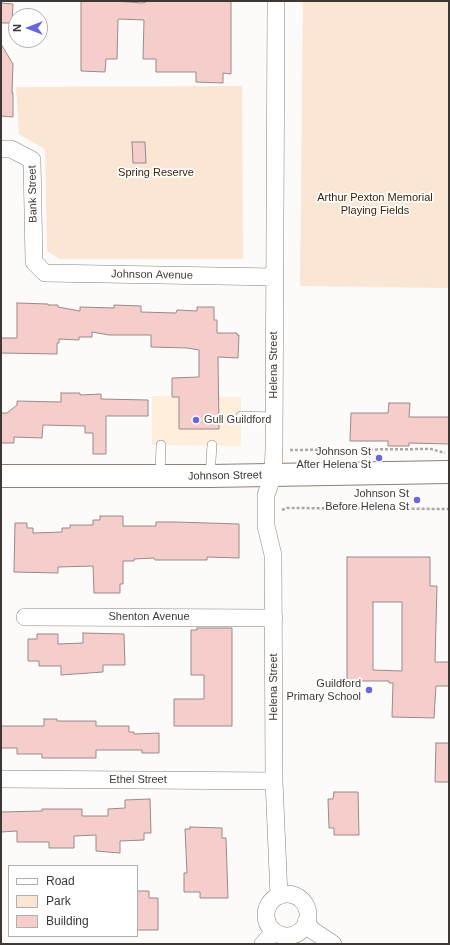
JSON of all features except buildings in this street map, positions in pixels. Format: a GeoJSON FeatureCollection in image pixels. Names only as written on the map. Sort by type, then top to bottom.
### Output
{"type":"FeatureCollection","features":[{"type":"Feature","properties":{"kind":"highway","name":"Johnson Street"},"geometry":{"type":"LineString","coordinates":[[1,476],[210,476],[449,472]]}},
{"type":"Feature","properties":{"kind":"street","name":"Helena Street"},"geometry":{"type":"LineString","coordinates":[[276,1],[274,448],[273,475],[266,494],[266,526],[273,555],[274,781],[279,896]]}},
{"type":"Feature","properties":{"kind":"street","name":"Bank Street"},"geometry":{"type":"LineString","coordinates":[[1,149],[11,149],[32,160],[34,262]]}},
{"type":"Feature","properties":{"kind":"street","name":"Johnson Avenue"},"geometry":{"type":"LineString","coordinates":[[34,262],[45,273],[275,277]]}},
{"type":"Feature","properties":{"kind":"street","name":"Shenton Avenue"},"geometry":{"type":"LineString","coordinates":[[25,617],[274,618]]}},
{"type":"Feature","properties":{"kind":"street","name":"Ethel Street"},"geometry":{"type":"LineString","coordinates":[[1,779],[274,781]]}},
{"type":"Feature","properties":{"kind":"street"},"geometry":{"type":"LineString","coordinates":[[287,894],[301,900],[306,906],[308,914],[302,929],[296,934],[289,936],[281,935],[269,938],[269,925],[266,917],[267,908],[272,901],[279,896],[287,894]]}},
{"type":"Feature","properties":{"kind":"street"},"geometry":{"type":"LineString","coordinates":[[306,922],[312,930],[333,944]]}},
{"type":"Feature","properties":{"kind":"lane"},"geometry":{"type":"LineString","coordinates":[[241,416],[274,417]]}},
{"type":"Feature","properties":{"kind":"lane"},"geometry":{"type":"LineString","coordinates":[[160,476],[161,445]]}},
{"type":"Feature","properties":{"kind":"lane"},"geometry":{"type":"LineString","coordinates":[[210,476],[212,446]]}},
{"type":"Feature","properties":{"kind":"path"},"geometry":{"type":"LineString","coordinates":[[274,448],[287,450],[431,450],[449,453]]}},
{"type":"Feature","properties":{"kind":"path"},"geometry":{"type":"LineString","coordinates":[[266,515],[287,508],[449,509]]}},
{"type":"Feature","properties":{"kind":"shaded area"},"geometry":{"type":"Polygon","coordinates":[[[152,396],[241,397],[241,446],[152,445],[152,396]]]}},
{"type":"Feature","properties":{"kind":"green space","name":"Arthur Pexton Memorial Playing Fields"},"geometry":{"type":"Polygon","coordinates":[[[303,1],[449,1],[449,288],[300,286],[303,1]]]}},
{"type":"Feature","properties":{"kind":"green space","name":"Spring Reserve"},"geometry":{"type":"Polygon","coordinates":[[[242,86],[243,259],[60,259],[47,251],[45,149],[19,134],[16,87],[242,86]]]}},
{"type":"Feature","properties":{"kind":"place","name":"Gull Guildford"},"geometry":{"type":"Point","coordinates":[196,420]}},
{"type":"Feature","properties":{"kind":"place","name":"Johnson St After Helena St"},"geometry":{"type":"Point","coordinates":[379,458]}},
{"type":"Feature","properties":{"kind":"place","name":"Johnson St Before Helena St"},"geometry":{"type":"Point","coordinates":[417,500]}},
{"type":"Feature","properties":{"kind":"place","name":"Guildford Primary School"},"geometry":{"type":"Point","coordinates":[369,690]}}]}
